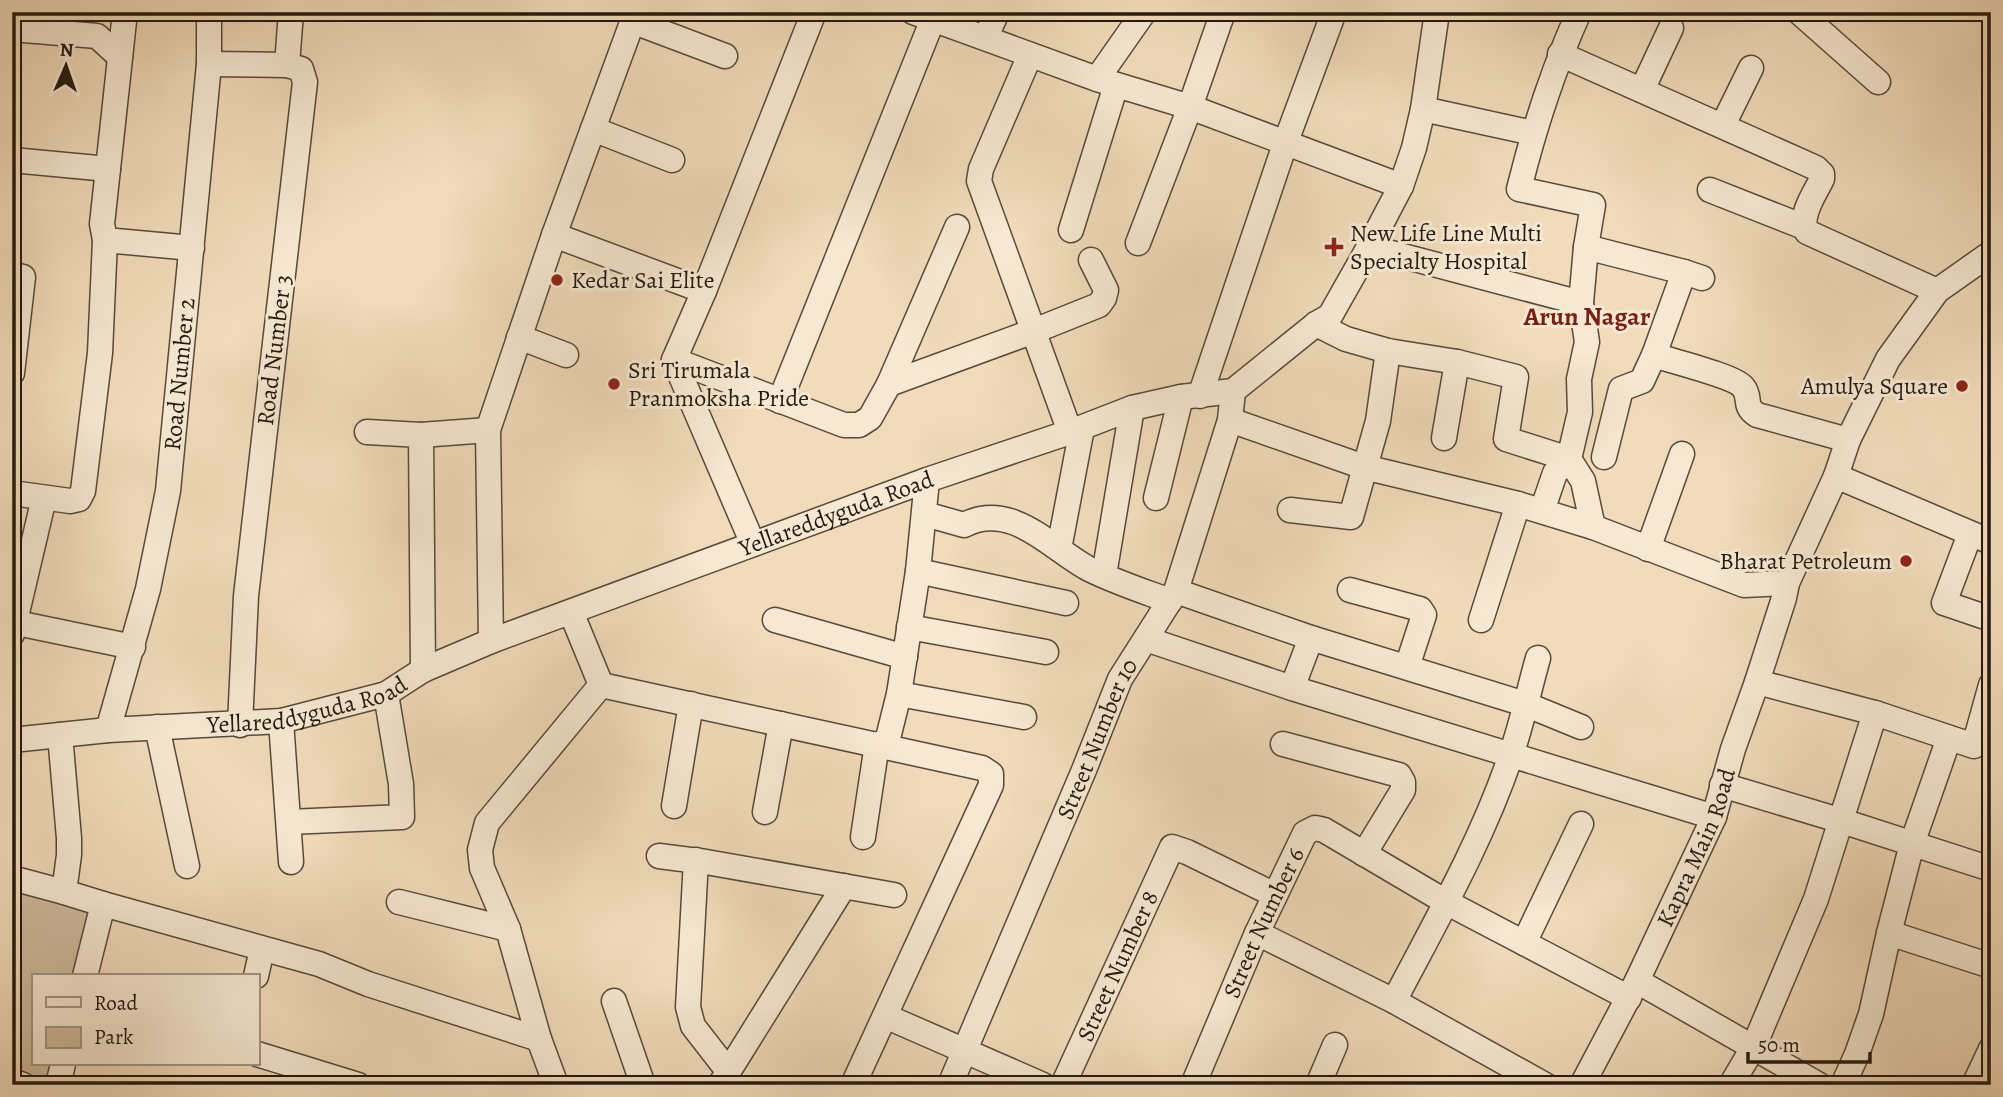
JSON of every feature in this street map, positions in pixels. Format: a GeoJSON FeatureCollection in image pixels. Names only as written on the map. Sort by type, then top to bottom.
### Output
{"type":"FeatureCollection","features":[{"type":"Feature","properties":{"kind":"street"},"geometry":{"type":"LineString","coordinates":[[12,493],[70,501],[79,499],[83,491],[100,353],[105,240],[102,224],[125,12]]}},
{"type":"Feature","properties":{"kind":"street","name":"Road Number 2"},"geometry":{"type":"LineString","coordinates":[[108,730],[148,589],[168,491],[209,64],[209,12]]}},
{"type":"Feature","properties":{"kind":"street"},"geometry":{"type":"LineString","coordinates":[[209,64],[287,65],[291,12]]}},
{"type":"Feature","properties":{"kind":"street"},"geometry":{"type":"LineString","coordinates":[[753,544],[674,360],[814,12]]}},
{"type":"Feature","properties":{"kind":"street"},"geometry":{"type":"LineString","coordinates":[[986,37],[997,12]]}},
{"type":"Feature","properties":{"kind":"street"},"geometry":{"type":"LineString","coordinates":[[1138,243],[1223,12]]}},
{"type":"Feature","properties":{"kind":"street"},"geometry":{"type":"LineString","coordinates":[[1156,498],[1190,397],[1334,12]]}},
{"type":"Feature","properties":{"kind":"street"},"geometry":{"type":"LineString","coordinates":[[1233,391],[1316,324],[1331,316],[1369,247],[1401,186],[1414,148],[1423,109],[1437,12]]}},
{"type":"Feature","properties":{"kind":"street"},"geometry":{"type":"LineString","coordinates":[[1542,511],[1555,473],[1569,459],[1580,412],[1579,379],[1587,342],[1581,303],[1593,205],[1519,189],[1533,133],[1560,54],[1579,12]]}},
{"type":"Feature","properties":{"kind":"street"},"geometry":{"type":"LineString","coordinates":[[1799,12],[1878,82]]}},
{"type":"Feature","properties":{"kind":"street"},"geometry":{"type":"LineString","coordinates":[[1071,230],[1107,82],[1140,13]]}},
{"type":"Feature","properties":{"kind":"street"},"geometry":{"type":"LineString","coordinates":[[780,401],[923,16],[1107,82],[1190,107],[1401,186]]}},
{"type":"Feature","properties":{"kind":"street"},"geometry":{"type":"LineString","coordinates":[[491,641],[488,430],[554,235],[634,17],[725,56]]}},
{"type":"Feature","properties":{"kind":"street"},"geometry":{"type":"LineString","coordinates":[[1642,90],[1671,28]]}},
{"type":"Feature","properties":{"kind":"street"},"geometry":{"type":"LineString","coordinates":[[12,29],[97,36],[120,57]]}},
{"type":"Feature","properties":{"kind":"street"},"geometry":{"type":"LineString","coordinates":[[1560,54],[1723,125],[1820,171],[1822,179],[1804,218],[1804,228]]}},
{"type":"Feature","properties":{"kind":"street"},"geometry":{"type":"LineString","coordinates":[[1030,55],[981,169],[979,181],[1034,331],[1076,430],[1059,549]]}},
{"type":"Feature","properties":{"kind":"street","name":"Road Number 3"},"geometry":{"type":"LineString","coordinates":[[240,725],[246,596],[305,82],[301,69],[287,65]]}},
{"type":"Feature","properties":{"kind":"street"},"geometry":{"type":"LineString","coordinates":[[1723,125],[1751,68]]}},
{"type":"Feature","properties":{"kind":"street"},"geometry":{"type":"LineString","coordinates":[[1423,109],[1533,133]]}},
{"type":"Feature","properties":{"kind":"street"},"geometry":{"type":"LineString","coordinates":[[593,130],[672,160]]}},
{"type":"Feature","properties":{"kind":"street"},"geometry":{"type":"LineString","coordinates":[[12,160],[108,169]]}},
{"type":"Feature","properties":{"kind":"street"},"geometry":{"type":"LineString","coordinates":[[1710,190],[1804,228],[1807,232],[1937,291]]}},
{"type":"Feature","properties":{"kind":"street"},"geometry":{"type":"LineString","coordinates":[[674,360],[844,425],[859,425],[870,418],[889,384],[957,227]]}},
{"type":"Feature","properties":{"kind":"street"},"geometry":{"type":"LineString","coordinates":[[554,235],[704,291]]}},
{"type":"Feature","properties":{"kind":"street"},"geometry":{"type":"LineString","coordinates":[[105,240],[191,248]]}},
{"type":"Feature","properties":{"kind":"street"},"geometry":{"type":"LineString","coordinates":[[1369,247],[1581,303]]}},
{"type":"Feature","properties":{"kind":"street"},"geometry":{"type":"LineString","coordinates":[[1586,247],[1693,275],[1642,381],[1621,389],[1604,457]]}},
{"type":"Feature","properties":{"kind":"street","name":"Kapra Main Road"},"geometry":{"type":"LineString","coordinates":[[1582,1085],[1633,990],[1713,817],[1732,749],[1783,601],[1836,477],[1848,440],[1888,359],[1937,291],[1991,253]]}},
{"type":"Feature","properties":{"kind":"street"},"geometry":{"type":"LineString","coordinates":[[889,384],[1099,305],[1106,290],[1091,260]]}},
{"type":"Feature","properties":{"kind":"street"},"geometry":{"type":"LineString","coordinates":[[12,274],[23,277],[12,373]]}},
{"type":"Feature","properties":{"kind":"street"},"geometry":{"type":"LineString","coordinates":[[1316,324],[1346,339],[1388,351],[1457,362],[1516,377],[1506,439],[1569,459],[1583,481],[1593,527]]}},
{"type":"Feature","properties":{"kind":"street"},"geometry":{"type":"LineString","coordinates":[[519,338],[566,355]]}},
{"type":"Feature","properties":{"kind":"street"},"geometry":{"type":"LineString","coordinates":[[1290,510],[1351,517],[1378,421],[1388,351]]}},
{"type":"Feature","properties":{"kind":"street"},"geometry":{"type":"LineString","coordinates":[[1654,355],[1724,377],[1743,386],[1747,394],[1747,405],[1750,411],[1757,415],[1848,440]]}},
{"type":"Feature","properties":{"kind":"street"},"geometry":{"type":"LineString","coordinates":[[1444,438],[1457,362]]}},
{"type":"Feature","properties":{"kind":"street","name":"Yellareddyguda Road"},"geometry":{"type":"LineString","coordinates":[[12,740],[108,730],[281,722],[386,694],[423,670],[491,641],[927,480],[1076,430],[1132,408],[1233,391]]}},
{"type":"Feature","properties":{"kind":"street","name":"Street Number 10"},"geometry":{"type":"LineString","coordinates":[[950,1085],[1120,679],[1173,596],[1230,420],[1233,391]]}},
{"type":"Feature","properties":{"kind":"street"},"geometry":{"type":"LineString","coordinates":[[1104,575],[1132,408]]}},
{"type":"Feature","properties":{"kind":"street"},"geometry":{"type":"LineString","coordinates":[[1230,420],[1364,467],[1518,503],[1593,527],[1783,601]]}},
{"type":"Feature","properties":{"kind":"street"},"geometry":{"type":"LineString","coordinates":[[367,432],[421,435],[488,430]]}},
{"type":"Feature","properties":{"kind":"street"},"geometry":{"type":"LineString","coordinates":[[421,435],[423,670]]}},
{"type":"Feature","properties":{"kind":"street"},"geometry":{"type":"LineString","coordinates":[[1648,549],[1682,454]]}},
{"type":"Feature","properties":{"kind":"street"},"geometry":{"type":"LineString","coordinates":[[1836,477],[1980,538],[1944,603],[1991,619]]}},
{"type":"Feature","properties":{"kind":"street"},"geometry":{"type":"LineString","coordinates":[[863,838],[882,745],[899,694],[918,572],[927,480]]}},
{"type":"Feature","properties":{"kind":"street"},"geometry":{"type":"LineString","coordinates":[[44,498],[13,626],[133,647]]}},
{"type":"Feature","properties":{"kind":"street"},"geometry":{"type":"LineString","coordinates":[[1481,620],[1518,503]]}},
{"type":"Feature","properties":{"kind":"street"},"geometry":{"type":"LineString","coordinates":[[925,514],[964,525],[975,519],[995,517],[1026,527],[1088,569],[1104,575],[1525,704],[1581,727]]}},
{"type":"Feature","properties":{"kind":"street"},"geometry":{"type":"LineString","coordinates":[[918,572],[1066,603]]}},
{"type":"Feature","properties":{"kind":"street"},"geometry":{"type":"LineString","coordinates":[[1744,585],[1783,601]]}},
{"type":"Feature","properties":{"kind":"street"},"geometry":{"type":"LineString","coordinates":[[1350,590],[1420,609],[1424,615],[1407,667]]}},
{"type":"Feature","properties":{"kind":"street"},"geometry":{"type":"LineString","coordinates":[[571,612],[601,685]]}},
{"type":"Feature","properties":{"kind":"street"},"geometry":{"type":"LineString","coordinates":[[775,620],[905,657]]}},
{"type":"Feature","properties":{"kind":"street"},"geometry":{"type":"LineString","coordinates":[[909,627],[1046,652]]}},
{"type":"Feature","properties":{"kind":"street"},"geometry":{"type":"LineString","coordinates":[[1292,688],[1311,638]]}},
{"type":"Feature","properties":{"kind":"street"},"geometry":{"type":"LineString","coordinates":[[1146,639],[1292,688],[1713,817]]}},
{"type":"Feature","properties":{"kind":"street"},"geometry":{"type":"LineString","coordinates":[[1394,1001],[1488,814],[1511,755],[1538,658]]}},
{"type":"Feature","properties":{"kind":"street"},"geometry":{"type":"LineString","coordinates":[[1757,682],[1875,713],[1974,746],[1991,685]]}},
{"type":"Feature","properties":{"kind":"street"},"geometry":{"type":"LineString","coordinates":[[601,685],[882,745],[982,768],[991,774],[991,785],[853,1085]]}},
{"type":"Feature","properties":{"kind":"street"},"geometry":{"type":"LineString","coordinates":[[556,1085],[539,1039],[508,929],[482,868],[480,850],[487,823],[601,685]]}},
{"type":"Feature","properties":{"kind":"street"},"geometry":{"type":"LineString","coordinates":[[289,822],[401,817],[401,784],[386,694]]}},
{"type":"Feature","properties":{"kind":"street"},"geometry":{"type":"LineString","coordinates":[[899,694],[1024,717]]}},
{"type":"Feature","properties":{"kind":"street"},"geometry":{"type":"LineString","coordinates":[[674,806],[691,704]]}},
{"type":"Feature","properties":{"kind":"street"},"geometry":{"type":"LineString","coordinates":[[1731,1085],[1754,1046],[1816,899],[1875,713]]}},
{"type":"Feature","properties":{"kind":"street"},"geometry":{"type":"LineString","coordinates":[[281,722],[291,862]]}},
{"type":"Feature","properties":{"kind":"street"},"geometry":{"type":"LineString","coordinates":[[765,812],[781,724]]}},
{"type":"Feature","properties":{"kind":"street"},"geometry":{"type":"LineString","coordinates":[[157,727],[187,866]]}},
{"type":"Feature","properties":{"kind":"street"},"geometry":{"type":"LineString","coordinates":[[60,735],[69,838],[64,891]]}},
{"type":"Feature","properties":{"kind":"street"},"geometry":{"type":"LineString","coordinates":[[1843,1085],[1871,1014],[1912,844],[1949,738]]}},
{"type":"Feature","properties":{"kind":"street"},"geometry":{"type":"LineString","coordinates":[[1283,744],[1399,775],[1403,790],[1364,854]]}},
{"type":"Feature","properties":{"kind":"street"},"geometry":{"type":"LineString","coordinates":[[1722,785],[1991,869]]}},
{"type":"Feature","properties":{"kind":"street"},"geometry":{"type":"LineString","coordinates":[[1524,943],[1581,824]]}},
{"type":"Feature","properties":{"kind":"street","name":"Street Number 6"},"geometry":{"type":"LineString","coordinates":[[1193,1085],[1275,895],[1305,833],[1315,828],[1324,830],[1446,902],[1524,943],[1633,990]]}},
{"type":"Feature","properties":{"kind":"street","name":"Street Number 8"},"geometry":{"type":"LineString","coordinates":[[1063,1085],[1172,847],[1275,895]]}},
{"type":"Feature","properties":{"kind":"street"},"geometry":{"type":"LineString","coordinates":[[659,856],[696,860],[894,895]]}},
{"type":"Feature","properties":{"kind":"street"},"geometry":{"type":"LineString","coordinates":[[696,860],[688,1007],[693,1026],[724,1078],[844,886]]}},
{"type":"Feature","properties":{"kind":"street"},"geometry":{"type":"LineString","coordinates":[[12,878],[318,964],[368,984],[539,1039]]}},
{"type":"Feature","properties":{"kind":"street"},"geometry":{"type":"LineString","coordinates":[[398,902],[508,929]]}},
{"type":"Feature","properties":{"kind":"street"},"geometry":{"type":"LineString","coordinates":[[86,974],[103,904]]}},
{"type":"Feature","properties":{"kind":"street"},"geometry":{"type":"LineString","coordinates":[[1257,933],[1394,1001],[1545,1085]]}},
{"type":"Feature","properties":{"kind":"street"},"geometry":{"type":"LineString","coordinates":[[1889,933],[1991,966]]}},
{"type":"Feature","properties":{"kind":"street"},"geometry":{"type":"LineString","coordinates":[[256,974],[262,949]]}},
{"type":"Feature","properties":{"kind":"street"},"geometry":{"type":"LineString","coordinates":[[1633,990],[1754,1046],[1819,1085]]}},
{"type":"Feature","properties":{"kind":"street"},"geometry":{"type":"LineString","coordinates":[[614,1001],[643,1085]]}},
{"type":"Feature","properties":{"kind":"street"},"geometry":{"type":"LineString","coordinates":[[885,1016],[1043,1085]]}},
{"type":"Feature","properties":{"kind":"street"},"geometry":{"type":"LineString","coordinates":[[1318,1085],[1335,1045]]}},
{"type":"Feature","properties":{"kind":"street"},"geometry":{"type":"LineString","coordinates":[[1974,1085],[1991,1049]]}},
{"type":"Feature","properties":{"kind":"street"},"geometry":{"type":"LineString","coordinates":[[259,1055],[351,1084]]}},
{"type":"Feature","properties":{"kind":"street"},"geometry":{"type":"LineString","coordinates":[[58,1085],[63,1066]]}},
{"type":"Feature","properties":{"kind":"street"},"geometry":{"type":"LineString","coordinates":[[12,1081],[23,1085]]}},
{"type":"Feature","properties":{"kind":"green space"},"geometry":{"type":"Polygon","coordinates":[[[12,889],[89,912],[77,974],[32,974],[32,1066],[61,1066],[57,1085],[27,1085],[12,1078],[12,889]]]}},
{"type":"Feature","properties":{"kind":"place","name":"New Life Line Multi Specialty Hospital"},"geometry":{"type":"Point","coordinates":[1334,247]}},
{"type":"Feature","properties":{"kind":"place","name":"Kedar Sai Elite"},"geometry":{"type":"Point","coordinates":[557,280]}},
{"type":"Feature","properties":{"kind":"place","name":"Sri Tirumala Pranmoksha Pride"},"geometry":{"type":"Point","coordinates":[614,384]}},
{"type":"Feature","properties":{"kind":"place","name":"Amulya Square"},"geometry":{"type":"Point","coordinates":[1962,386]}},
{"type":"Feature","properties":{"kind":"place","name":"Bharat Petroleum"},"geometry":{"type":"Point","coordinates":[1906,561]}},
{"type":"Feature","properties":{"kind":"district","name":"Arun Nagar"},"geometry":{"type":"Point","coordinates":[1587,316]}}]}
